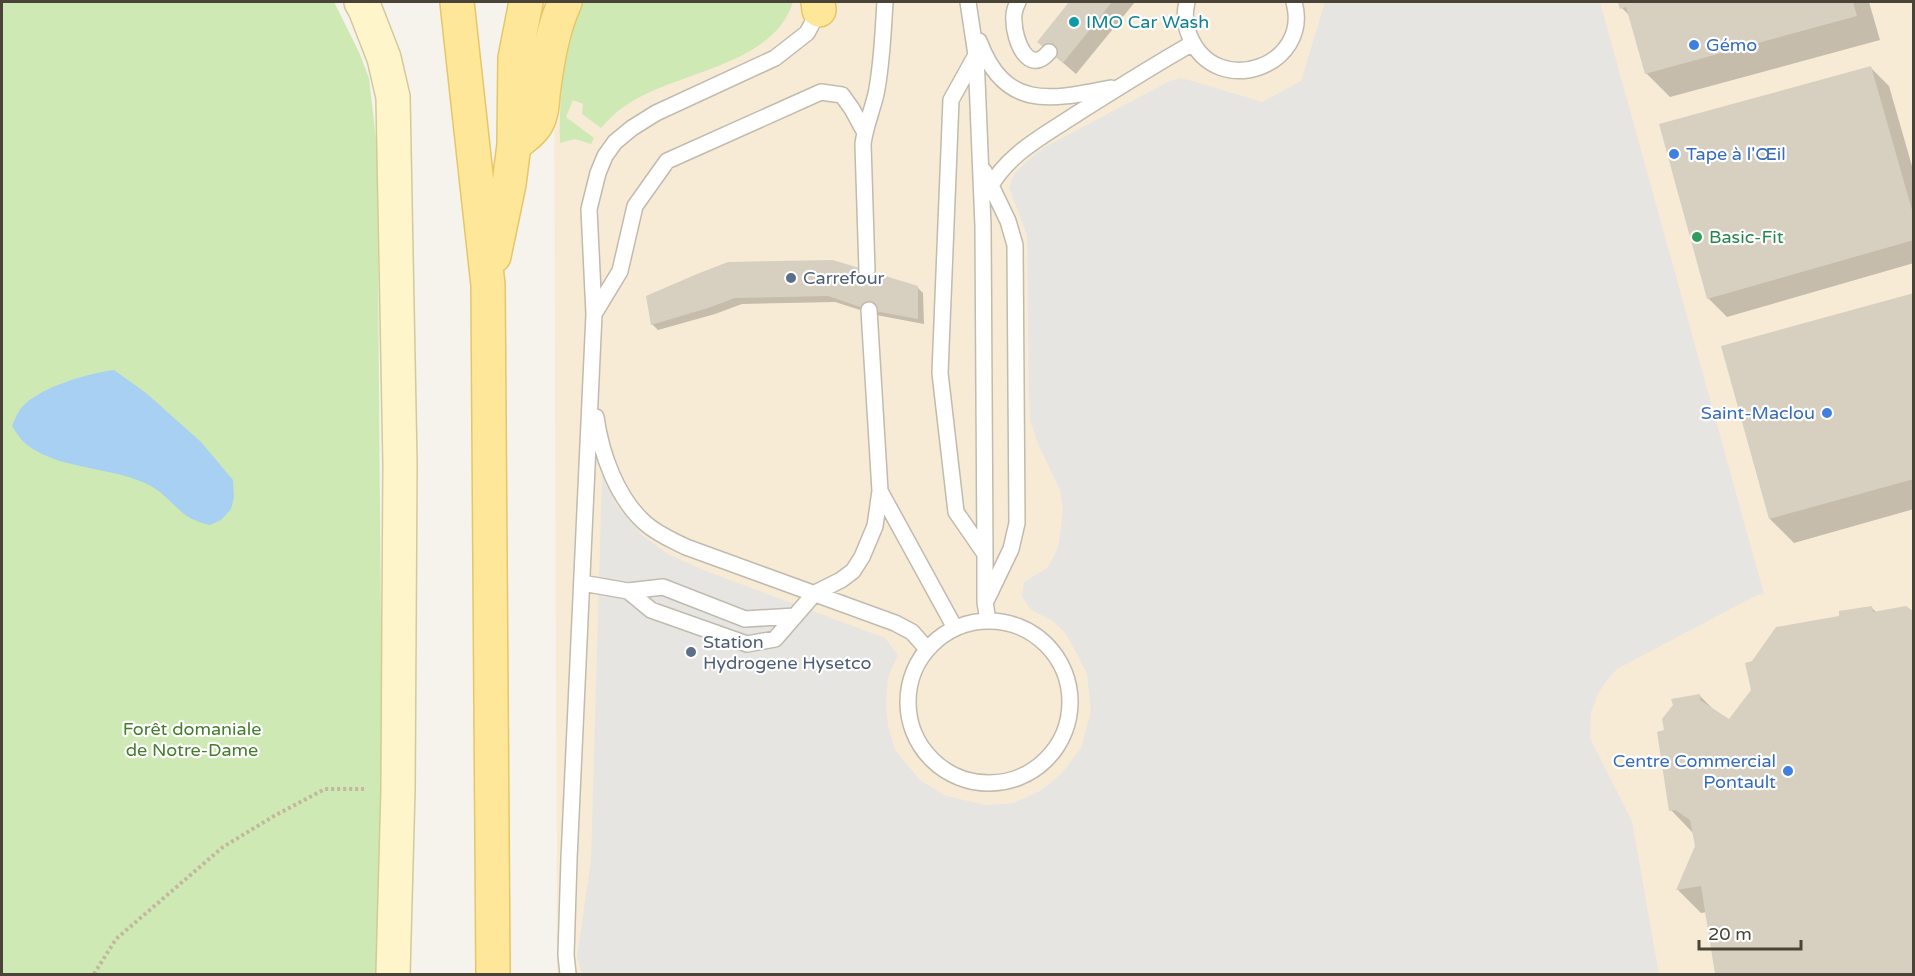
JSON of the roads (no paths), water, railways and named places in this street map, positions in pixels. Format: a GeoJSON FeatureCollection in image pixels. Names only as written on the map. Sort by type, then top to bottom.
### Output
{"type":"FeatureCollection","features":[{"type":"Feature","properties":{"kind":"main road"},"geometry":{"type":"LineString","coordinates":[[457,2],[488,285],[493,975]]}},
{"type":"Feature","properties":{"kind":"main road"},"geometry":{"type":"LineString","coordinates":[[488,285],[509,184],[514,145],[515,58],[526,2]]}},
{"type":"Feature","properties":{"kind":"main road"},"geometry":{"type":"LineString","coordinates":[[514,145],[537,124],[543,103],[556,25],[565,2]]}},
{"type":"Feature","properties":{"kind":"street"},"geometry":{"type":"LineString","coordinates":[[361,2],[384,58],[393,97],[400,464],[398,789],[393,975]]}},
{"type":"Feature","properties":{"kind":"lane"},"geometry":{"type":"LineString","coordinates":[[867,272],[862,158],[864,131],[876,94],[885,2]]}},
{"type":"Feature","properties":{"kind":"lane"},"geometry":{"type":"LineString","coordinates":[[968,2],[976,55],[983,226],[985,602],[988,621]]}},
{"type":"Feature","properties":{"kind":"lane"},"geometry":{"type":"LineString","coordinates":[[968,2],[983,52],[997,73],[1016,89],[1038,97],[1058,98],[1119,86]]}},
{"type":"Feature","properties":{"kind":"lane"},"geometry":{"type":"LineString","coordinates":[[1018,2],[1014,13],[1015,34],[1024,54],[1031,59],[1039,60],[1049,52]]}},
{"type":"Feature","properties":{"kind":"lane"},"geometry":{"type":"LineString","coordinates":[[1187,2],[1185,22],[1197,50],[1209,61],[1224,69],[1249,70],[1265,65],[1278,56],[1292,37],[1296,21],[1294,2]]}},
{"type":"Feature","properties":{"kind":"lane"},"geometry":{"type":"LineString","coordinates":[[568,975],[566,955],[569,859],[594,314],[590,209],[598,173],[604,156],[615,142],[632,128],[656,113],[775,58],[807,33],[820,4]]}},
{"type":"Feature","properties":{"kind":"lane"},"geometry":{"type":"LineString","coordinates":[[983,226],[986,201],[991,185],[1009,162],[1030,145],[1119,86],[1193,43]]}},
{"type":"Feature","properties":{"kind":"lane"},"geometry":{"type":"LineString","coordinates":[[976,55],[951,100],[940,373],[956,513],[985,554]]}},
{"type":"Feature","properties":{"kind":"lane"},"geometry":{"type":"LineString","coordinates":[[594,314],[620,270],[635,206],[667,160],[821,92],[842,95],[864,131]]}},
{"type":"Feature","properties":{"kind":"lane"},"geometry":{"type":"LineString","coordinates":[[981,166],[1008,221],[1015,245],[1017,523],[1011,549],[985,602]]}},
{"type":"Feature","properties":{"kind":"lane"},"geometry":{"type":"LineString","coordinates":[[628,591],[651,610],[747,644],[776,639],[815,593],[847,576],[858,565],[875,526],[880,491],[869,310]]}},
{"type":"Feature","properties":{"kind":"lane"},"geometry":{"type":"LineString","coordinates":[[592,382],[597,427],[606,460],[619,489],[645,524],[686,547],[904,627],[927,649]]}},
{"type":"Feature","properties":{"kind":"lane"},"geometry":{"type":"LineString","coordinates":[[880,491],[955,628]]}},
{"type":"Feature","properties":{"kind":"lane"},"geometry":{"type":"LineString","coordinates":[[582,583],[628,591],[663,587],[745,619],[795,616]]}},
{"type":"Feature","properties":{"kind":"lane"},"geometry":{"type":"LineString","coordinates":[[988,621],[1010,624],[1036,636],[1055,656],[1067,681],[1070,709],[1063,736],[1047,759],[1024,776],[999,783],[966,780],[943,769],[924,752],[912,729],[908,704],[911,679],[927,649],[940,637],[955,628],[988,621]]}},
{"type":"Feature","properties":{"kind":"water"},"geometry":{"type":"Polygon","coordinates":[[[114,370],[146,393],[201,442],[233,480],[234,497],[231,509],[221,520],[210,525],[200,522],[184,514],[161,493],[145,483],[56,460],[42,454],[25,443],[12,426],[21,408],[41,393],[79,378],[114,370]]]}},
{"type":"Feature","properties":{"kind":"place","name":"IMO Car Wash"},"geometry":{"type":"Point","coordinates":[1074,22]}},
{"type":"Feature","properties":{"kind":"place","name":"Gémo"},"geometry":{"type":"Point","coordinates":[1694,45]}},
{"type":"Feature","properties":{"kind":"place","name":"Tape à l'Œil"},"geometry":{"type":"Point","coordinates":[1674,154]}},
{"type":"Feature","properties":{"kind":"place","name":"Basic-Fit"},"geometry":{"type":"Point","coordinates":[1697,237]}},
{"type":"Feature","properties":{"kind":"place","name":"Carrefour"},"geometry":{"type":"Point","coordinates":[791,278]}},
{"type":"Feature","properties":{"kind":"place","name":"Saint-Maclou"},"geometry":{"type":"Point","coordinates":[1827,413]}},
{"type":"Feature","properties":{"kind":"place","name":"Station Hydrogene Hysetco"},"geometry":{"type":"Point","coordinates":[691,652]}},
{"type":"Feature","properties":{"kind":"place","name":"Centre Commercial Pontault"},"geometry":{"type":"Point","coordinates":[1788,771]}},
{"type":"Feature","properties":{"kind":"park label","name":"Forêt domaniale de Notre-Dame"},"geometry":{"type":"Point","coordinates":[192,739]}}]}
